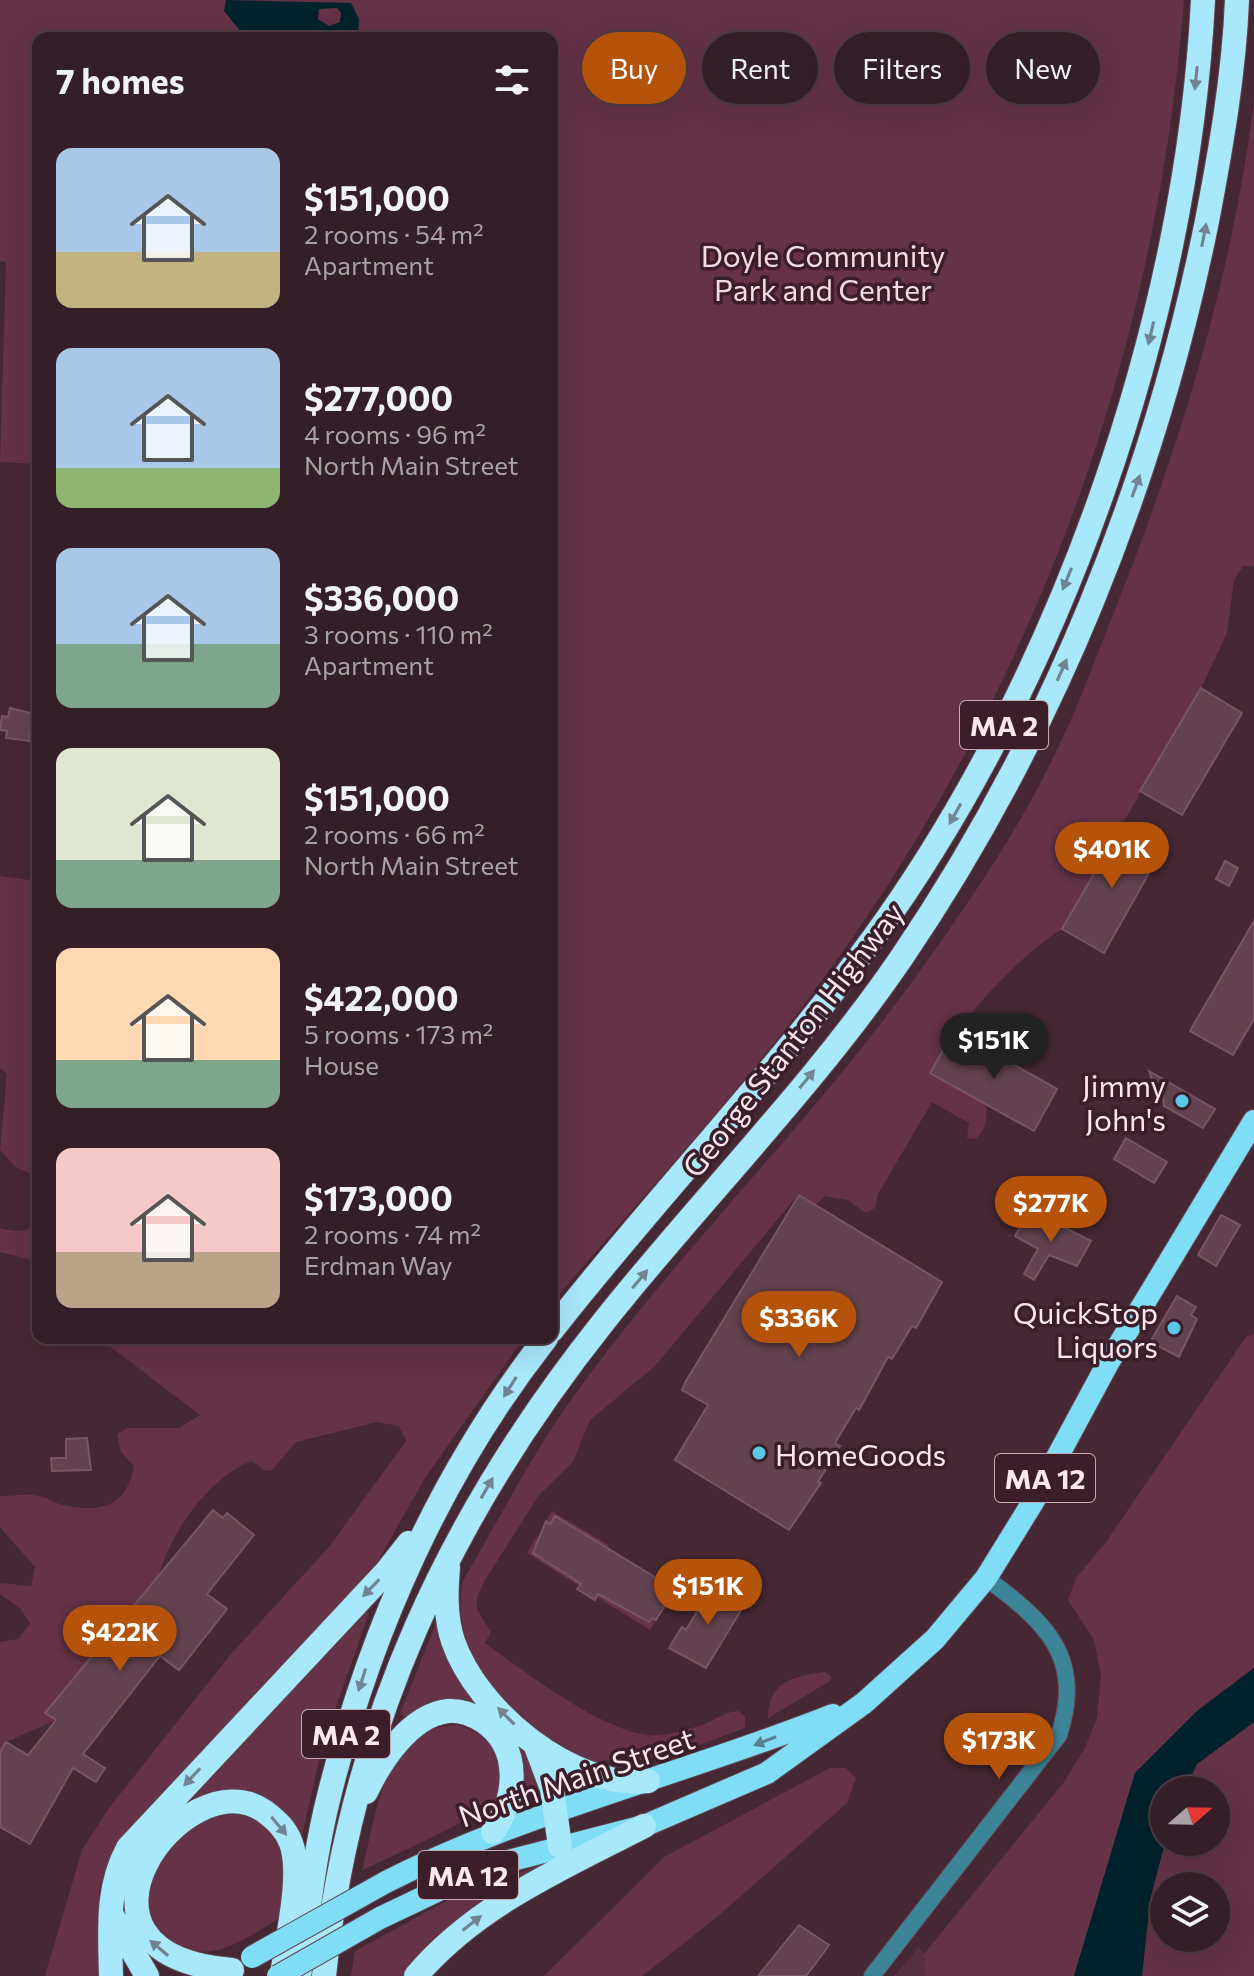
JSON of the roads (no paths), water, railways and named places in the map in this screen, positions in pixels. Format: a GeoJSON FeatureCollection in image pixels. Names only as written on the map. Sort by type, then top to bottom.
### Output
{"type":"FeatureCollection","features":[{"type":"Feature","properties":{"kind":"highway","name":"George Stanton Highway"},"geometry":{"type":"LineString","coordinates":[[558,1323],[813,1019],[867,947],[939,843],[1009,714],[1114,463],[1146,352],[1190,139],[1203,0]]}},
{"type":"Feature","properties":{"kind":"highway","name":"George Stanton Highway"},"geometry":{"type":"LineString","coordinates":[[324,1976],[335,1887],[346,1834],[369,1747],[390,1685],[449,1557],[510,1448],[604,1321],[794,1095],[899,961],[967,855],[1037,726],[1099,585],[1154,435],[1195,279],[1222,143],[1237,0]]}},
{"type":"Feature","properties":{"kind":"highway","name":"North Main Street"},"geometry":{"type":"LineString","coordinates":[[280,1976],[380,1918],[489,1866],[644,1826],[767,1773],[864,1703],[935,1639],[986,1578],[1033,1502],[1107,1365],[1254,1121]]}},
{"type":"Feature","properties":{"kind":"highway","name":"MA 2"},"geometry":{"type":"LineString","coordinates":[[299,1976],[325,1814],[373,1648],[438,1506],[519,1372],[541,1344]]}},
{"type":"Feature","properties":{"kind":"highway"},"geometry":{"type":"LineString","coordinates":[[111,1976],[113,1879],[128,1848],[387,1571],[438,1506]]}},
{"type":"Feature","properties":{"kind":"highway"},"geometry":{"type":"LineString","coordinates":[[449,1557],[448,1611],[459,1656],[478,1686],[534,1742],[588,1775],[626,1782],[648,1781]]}},
{"type":"Feature","properties":{"kind":"highway","name":"North Main Street"},"geometry":{"type":"LineString","coordinates":[[242,1963],[386,1882],[493,1832],[705,1764],[864,1703]]}},
{"type":"Feature","properties":{"kind":"highway"},"geometry":{"type":"LineString","coordinates":[[346,1834],[374,1777],[395,1747],[417,1726],[447,1711],[483,1721],[506,1748],[512,1782],[509,1802],[493,1832]]}},
{"type":"Feature","properties":{"kind":"highway"},"geometry":{"type":"LineString","coordinates":[[534,1742],[548,1774],[560,1846]]}},
{"type":"Feature","properties":{"kind":"highway"},"geometry":{"type":"LineString","coordinates":[[242,1963],[190,1964],[159,1950],[144,1930],[136,1900],[142,1869],[170,1833],[207,1805],[241,1802],[258,1807],[275,1819],[291,1844],[296,1867],[280,1976]]}},
{"type":"Feature","properties":{"kind":"highway"},"geometry":{"type":"LineString","coordinates":[[416,1976],[450,1941],[491,1908],[644,1826]]}},
{"type":"Feature","properties":{"kind":"highway"},"geometry":{"type":"LineString","coordinates":[[111,1911],[147,1976]]}},
{"type":"Feature","properties":{"kind":"street"},"geometry":{"type":"LineString","coordinates":[[872,1976],[1050,1746],[1066,1712],[1065,1671],[1050,1633],[1033,1614],[986,1578]]}},
{"type":"Feature","properties":{"kind":"water"},"geometry":{"type":"Polygon","coordinates":[[[226,0],[351,3],[359,19],[358,32],[241,32],[224,11],[226,0]],[[337,8],[319,9],[318,19],[329,26],[340,22],[341,13],[337,8]]]}},
{"type":"Feature","properties":{"kind":"water"},"geometry":{"type":"Polygon","coordinates":[[[1254,1668],[1254,1722],[1197,1764],[1191,1776],[1150,1776],[1150,1856],[1161,1856],[1157,1872],[1150,1872],[1142,1976],[1074,1976],[1135,1773],[1197,1711],[1254,1668]]]}},
{"type":"Feature","properties":{"kind":"place","name":"Jimmy John's"},"geometry":{"type":"Point","coordinates":[1182,1101]}},
{"type":"Feature","properties":{"kind":"place","name":"QuickStop Liquors"},"geometry":{"type":"Point","coordinates":[1174,1328]}},
{"type":"Feature","properties":{"kind":"place","name":"HomeGoods"},"geometry":{"type":"Point","coordinates":[759,1453]}},
{"type":"Feature","properties":{"kind":"park label","name":"Doyle Community Park and Center"},"geometry":{"type":"Point","coordinates":[823,271]}}]}
